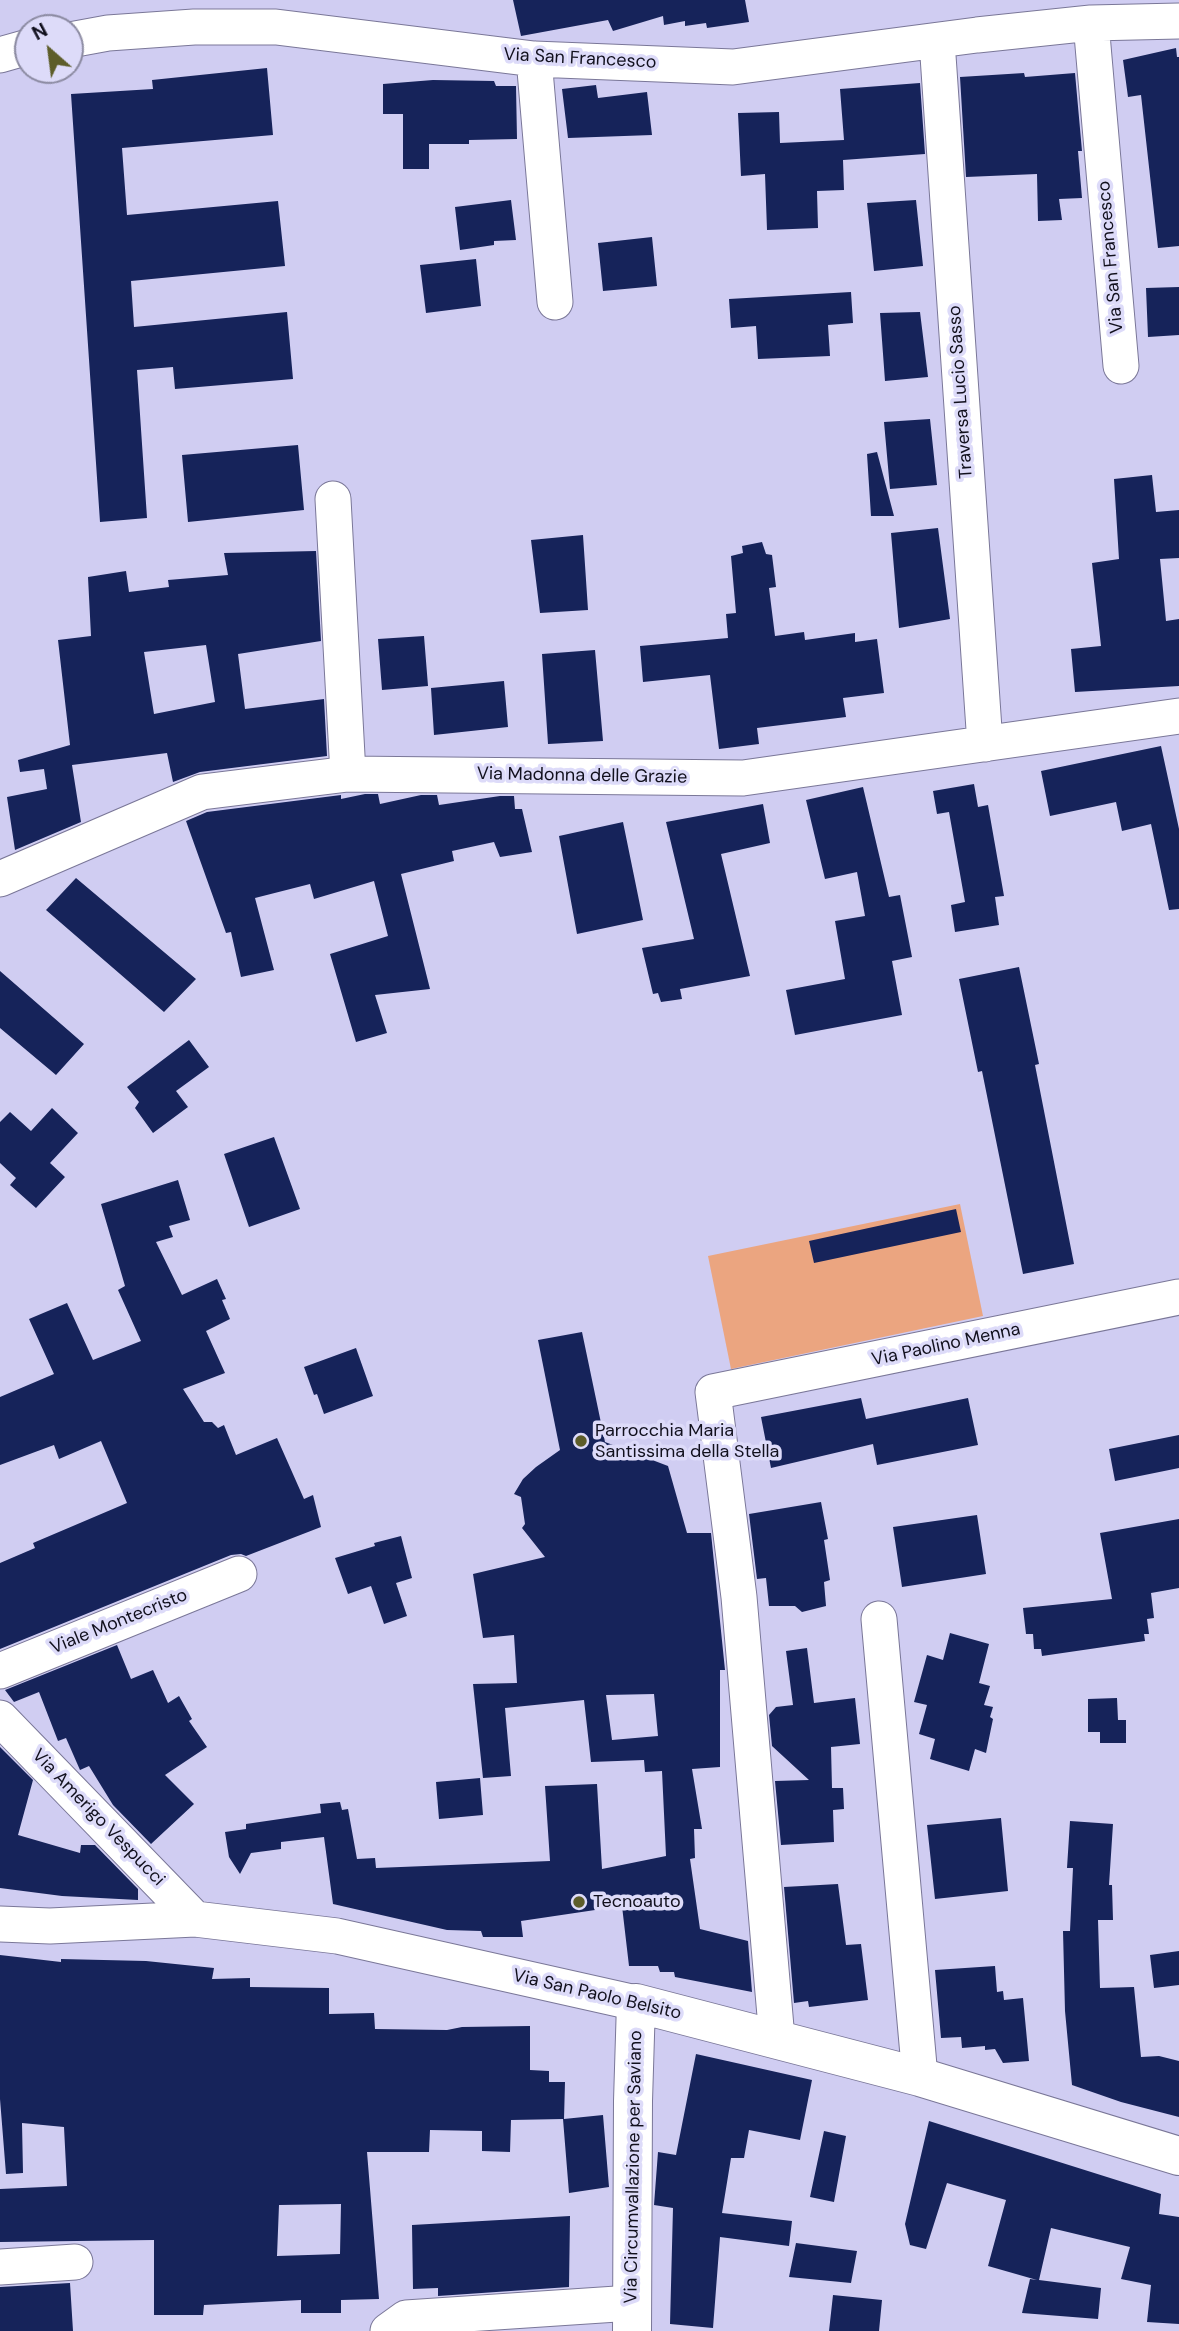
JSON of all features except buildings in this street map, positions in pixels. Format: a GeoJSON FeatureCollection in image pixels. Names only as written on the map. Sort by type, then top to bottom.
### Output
{"type":"FeatureCollection","features":[{"type":"Feature","properties":{"kind":"main road","name":"Via San Paolo Belsito"},"geometry":{"type":"LineString","coordinates":[[636,2003],[920,2077],[1179,2156]]}},
{"type":"Feature","properties":{"kind":"main road","name":"Via Circumvallazione per Saviano"},"geometry":{"type":"LineString","coordinates":[[632,2317],[636,2003]]}},
{"type":"Feature","properties":{"kind":"street","name":"Via San Francesco"},"geometry":{"type":"LineString","coordinates":[[84,37],[212,13],[276,27],[534,59],[733,66],[1091,23],[1179,21]]}},
{"type":"Feature","properties":{"kind":"street","name":"Via San Francesco"},"geometry":{"type":"LineString","coordinates":[[1091,23],[1121,366]]}},
{"type":"Feature","properties":{"kind":"street","name":"Traversa Lucio Sasso"},"geometry":{"type":"LineString","coordinates":[[937,41],[985,744]]}},
{"type":"Feature","properties":{"kind":"street"},"geometry":{"type":"LineString","coordinates":[[534,59],[555,302]]}},
{"type":"Feature","properties":{"kind":"street"},"geometry":{"type":"LineString","coordinates":[[333,499],[348,774]]}},
{"type":"Feature","properties":{"kind":"street","name":"Via Madonna delle Grazie"},"geometry":{"type":"LineString","coordinates":[[0,879],[202,792],[348,774],[743,778],[1179,716]]}},
{"type":"Feature","properties":{"kind":"street","name":"Via Paolino Menna"},"geometry":{"type":"LineString","coordinates":[[776,2039],[739,1597],[713,1392],[1179,1297]]}},
{"type":"Feature","properties":{"kind":"street","name":"Viale Montecristo"},"geometry":{"type":"LineString","coordinates":[[0,1671],[239,1574]]}},
{"type":"Feature","properties":{"kind":"street"},"geometry":{"type":"LineString","coordinates":[[879,1619],[920,2077]]}},
{"type":"Feature","properties":{"kind":"street","name":"Via Amerigo Vespucci"},"geometry":{"type":"LineString","coordinates":[[0,1718],[195,1919]]}},
{"type":"Feature","properties":{"kind":"street","name":"Via San Paolo Belsito"},"geometry":{"type":"LineString","coordinates":[[0,1924],[50,1926],[195,1919],[337,1936],[636,2003]]}},
{"type":"Feature","properties":{"kind":"street"},"geometry":{"type":"LineString","coordinates":[[0,2267],[75,2262]]}},
{"type":"Feature","properties":{"kind":"street"},"geometry":{"type":"LineString","coordinates":[[388,2331],[406,2318],[632,2317]]}},
{"type":"Feature","properties":{"kind":"shaded area"},"geometry":{"type":"Polygon","coordinates":[[[960,1204],[983,1316],[731,1369],[708,1256],[960,1204]]]}},
{"type":"Feature","properties":{"kind":"place","name":"Parrocchia Maria Santissima della Stella"},"geometry":{"type":"Point","coordinates":[581,1441]}},
{"type":"Feature","properties":{"kind":"place","name":"Tecnoauto"},"geometry":{"type":"Point","coordinates":[579,1902]}}]}
